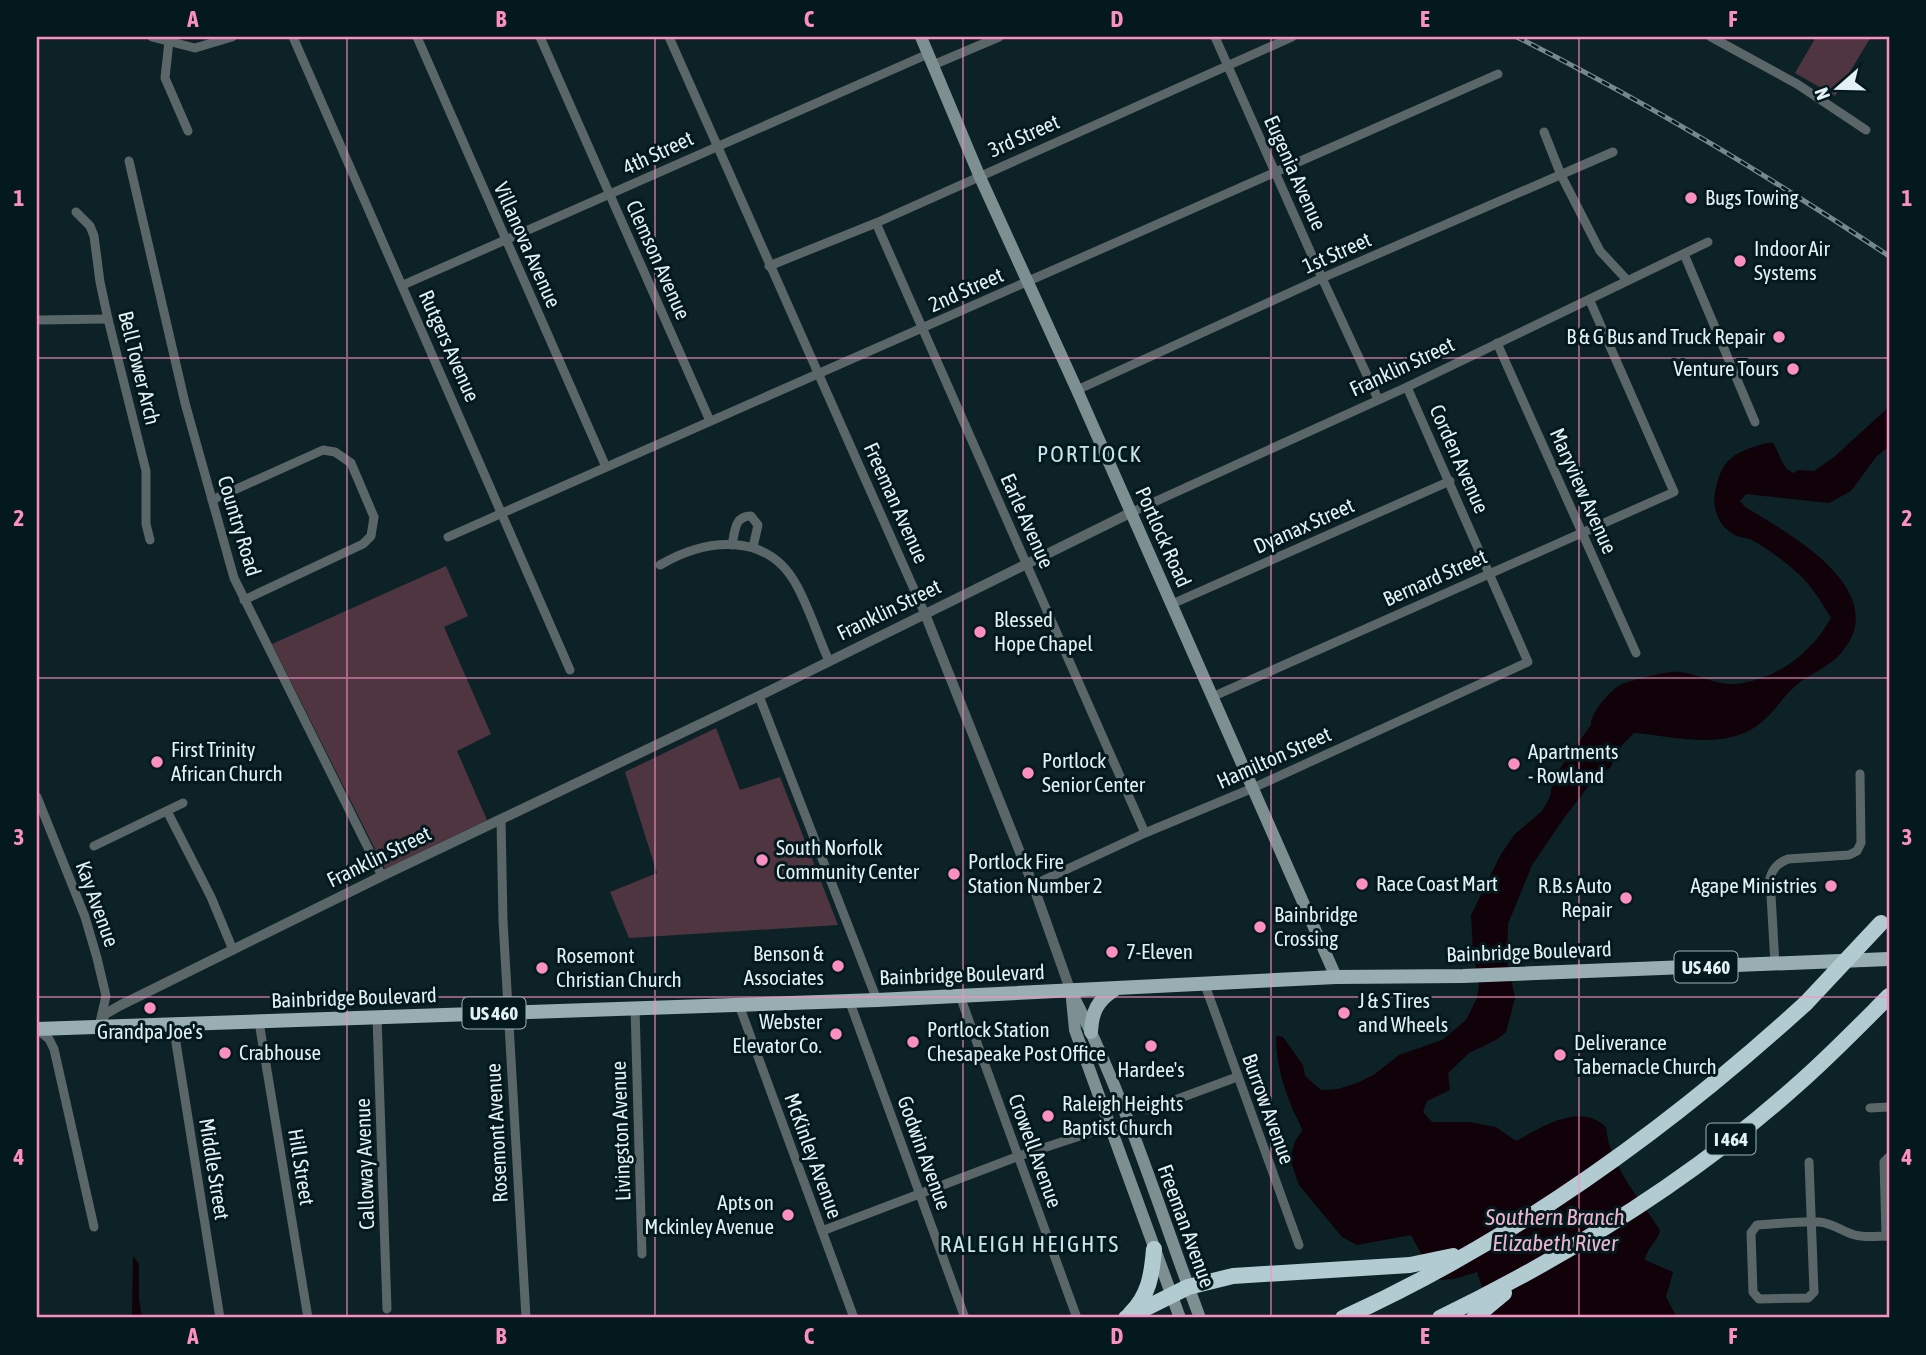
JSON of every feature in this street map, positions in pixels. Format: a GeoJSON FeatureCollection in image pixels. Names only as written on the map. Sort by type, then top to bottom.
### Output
{"type":"FeatureCollection","features":[{"type":"Feature","properties":{"kind":"highway","name":"I 464"},"geometry":{"type":"LineString","coordinates":[[1343,1318],[1420,1281],[1472,1251],[1543,1209],[1633,1147],[1715,1084],[1806,1003],[1885,918]]}},
{"type":"Feature","properties":{"kind":"highway","name":"I 464"},"geometry":{"type":"LineString","coordinates":[[1472,1313],[1530,1272],[1662,1189],[1726,1143],[1796,1086],[1889,996]]}},
{"type":"Feature","properties":{"kind":"highway"},"geometry":{"type":"LineString","coordinates":[[1125,1318],[1142,1300],[1149,1286],[1154,1249]]}},
{"type":"Feature","properties":{"kind":"highway"},"geometry":{"type":"LineString","coordinates":[[1125,1318],[1188,1287],[1233,1276],[1410,1265],[1472,1251]]}},
{"type":"Feature","properties":{"kind":"highway"},"geometry":{"type":"LineString","coordinates":[[1440,1318],[1472,1313]]}},
{"type":"Feature","properties":{"kind":"main road","name":"Portlock Road"},"geometry":{"type":"LineString","coordinates":[[921,37],[979,175],[1336,977]]}},
{"type":"Feature","properties":{"kind":"main road","name":"Bainbridge Boulevard"},"geometry":{"type":"LineString","coordinates":[[37,1029],[877,1000],[1336,977],[1463,976],[1889,959]]}},
{"type":"Feature","properties":{"kind":"main road"},"geometry":{"type":"LineString","coordinates":[[1091,1032],[1092,1016],[1097,1006],[1106,995],[1116,989]]}},
{"type":"Feature","properties":{"kind":"main road","name":"Freeman Avenue"},"geometry":{"type":"LineString","coordinates":[[1071,992],[1121,1102],[1200,1318]]}},
{"type":"Feature","properties":{"kind":"main road","name":"Freeman Avenue"},"geometry":{"type":"LineString","coordinates":[[1071,992],[1075,1030],[1180,1318]]}},
{"type":"Feature","properties":{"kind":"street"},"geometry":{"type":"LineString","coordinates":[[152,37],[195,48],[232,37]]}},
{"type":"Feature","properties":{"kind":"street","name":"Rutgers Avenue"},"geometry":{"type":"LineString","coordinates":[[293,37],[570,670]]}},
{"type":"Feature","properties":{"kind":"street","name":"Villanova Avenue"},"geometry":{"type":"LineString","coordinates":[[417,37],[607,467]]}},
{"type":"Feature","properties":{"kind":"street","name":"Clemson Avenue"},"geometry":{"type":"LineString","coordinates":[[540,37],[710,421]]}},
{"type":"Feature","properties":{"kind":"street","name":"Freeman Avenue"},"geometry":{"type":"LineString","coordinates":[[669,37],[925,614],[1033,885],[1071,992]]}},
{"type":"Feature","properties":{"kind":"street","name":"4th Street"},"geometry":{"type":"LineString","coordinates":[[403,285],[717,145],[931,60],[999,37]]}},
{"type":"Feature","properties":{"kind":"street","name":"Eugenia Avenue"},"geometry":{"type":"LineString","coordinates":[[1215,37],[1378,399]]}},
{"type":"Feature","properties":{"kind":"street","name":"3rd Street"},"geometry":{"type":"LineString","coordinates":[[769,265],[876,223],[1292,37]]}},
{"type":"Feature","properties":{"kind":"street"},"geometry":{"type":"LineString","coordinates":[[1711,37],[1797,84],[1866,130]]}},
{"type":"Feature","properties":{"kind":"street"},"geometry":{"type":"LineString","coordinates":[[169,41],[165,78],[188,131]]}},
{"type":"Feature","properties":{"kind":"street","name":"2nd Street"},"geometry":{"type":"LineString","coordinates":[[448,537],[1498,74]]}},
{"type":"Feature","properties":{"kind":"street"},"geometry":{"type":"LineString","coordinates":[[1544,132],[1561,175],[1600,251],[1627,280]]}},
{"type":"Feature","properties":{"kind":"street","name":"1st Street"},"geometry":{"type":"LineString","coordinates":[[1077,390],[1322,278],[1612,152]]}},
{"type":"Feature","properties":{"kind":"street","name":"Country Road"},"geometry":{"type":"LineString","coordinates":[[130,161],[185,403],[234,578],[382,876]]}},
{"type":"Feature","properties":{"kind":"street","name":"Bell Tower Arch"},"geometry":{"type":"LineString","coordinates":[[76,212],[90,226],[94,236],[100,282],[146,471],[146,524],[150,540]]}},
{"type":"Feature","properties":{"kind":"street","name":"Earle Avenue"},"geometry":{"type":"LineString","coordinates":[[876,223],[1145,833]]}},
{"type":"Feature","properties":{"kind":"street","name":"Franklin Street"},"geometry":{"type":"LineString","coordinates":[[99,1027],[105,1014],[121,1005],[382,876],[759,696],[1130,513],[1407,387],[1708,242]]}},
{"type":"Feature","properties":{"kind":"street"},"geometry":{"type":"LineString","coordinates":[[1684,254],[1755,422]]}},
{"type":"Feature","properties":{"kind":"street","name":"Bernard Street"},"geometry":{"type":"LineString","coordinates":[[1212,697],[1674,492],[1590,301]]}},
{"type":"Feature","properties":{"kind":"street"},"geometry":{"type":"LineString","coordinates":[[37,320],[108,318]]}},
{"type":"Feature","properties":{"kind":"street","name":"Maryview Avenue"},"geometry":{"type":"LineString","coordinates":[[1497,343],[1636,653]]}},
{"type":"Feature","properties":{"kind":"street","name":"Corden Avenue"},"geometry":{"type":"LineString","coordinates":[[1407,387],[1528,662]]}},
{"type":"Feature","properties":{"kind":"street"},"geometry":{"type":"LineString","coordinates":[[212,500],[323,450],[335,452],[351,463],[374,517],[370,536],[363,544],[244,600]]}},
{"type":"Feature","properties":{"kind":"street","name":"Dyanax Street"},"geometry":{"type":"LineString","coordinates":[[1172,604],[1450,481]]}},
{"type":"Feature","properties":{"kind":"street"},"geometry":{"type":"LineString","coordinates":[[733,545],[737,523],[741,518],[751,516],[758,525],[753,547]]}},
{"type":"Feature","properties":{"kind":"street"},"geometry":{"type":"LineString","coordinates":[[660,565],[688,551],[733,545],[753,547],[767,553],[793,579],[829,661]]}},
{"type":"Feature","properties":{"kind":"street","name":"Hamilton Street"},"geometry":{"type":"LineString","coordinates":[[1033,885],[1528,662]]}},
{"type":"Feature","properties":{"kind":"street"},"geometry":{"type":"LineString","coordinates":[[759,696],[877,1000]]}},
{"type":"Feature","properties":{"kind":"street"},"geometry":{"type":"LineString","coordinates":[[1775,964],[1770,878],[1772,872],[1788,859],[1849,855],[1857,851],[1861,842],[1860,774]]}},
{"type":"Feature","properties":{"kind":"street","name":"Kay Avenue"},"geometry":{"type":"LineString","coordinates":[[37,797],[85,917],[97,958],[106,996],[99,1027]]}},
{"type":"Feature","properties":{"kind":"street"},"geometry":{"type":"LineString","coordinates":[[94,846],[183,803]]}},
{"type":"Feature","properties":{"kind":"street"},"geometry":{"type":"LineString","coordinates":[[167,811],[207,887],[233,950]]}},
{"type":"Feature","properties":{"kind":"street","name":"Rosemont Avenue"},"geometry":{"type":"LineString","coordinates":[[500,820],[526,1318]]}},
{"type":"Feature","properties":{"kind":"street","name":"Burrow Avenue"},"geometry":{"type":"LineString","coordinates":[[1205,985],[1299,1245]]}},
{"type":"Feature","properties":{"kind":"street","name":"Crowell Avenue"},"geometry":{"type":"LineString","coordinates":[[960,996],[1077,1318]]}},
{"type":"Feature","properties":{"kind":"street","name":"Godwin Avenue"},"geometry":{"type":"LineString","coordinates":[[849,1000],[965,1318]]}},
{"type":"Feature","properties":{"kind":"street","name":"McKinley Avenue"},"geometry":{"type":"LineString","coordinates":[[739,1005],[854,1318]]}},
{"type":"Feature","properties":{"kind":"street","name":"Livingston Avenue"},"geometry":{"type":"LineString","coordinates":[[635,1008],[642,1254]]}},
{"type":"Feature","properties":{"kind":"street","name":"Calloway Avenue"},"geometry":{"type":"LineString","coordinates":[[377,1017],[387,1309]]}},
{"type":"Feature","properties":{"kind":"street","name":"Hill Street"},"geometry":{"type":"LineString","coordinates":[[259,1022],[308,1318]]}},
{"type":"Feature","properties":{"kind":"street","name":"Middle Street"},"geometry":{"type":"LineString","coordinates":[[173,1024],[220,1318]]}},
{"type":"Feature","properties":{"kind":"street"},"geometry":{"type":"LineString","coordinates":[[37,1029],[49,1039],[54,1049],[94,1227]]}},
{"type":"Feature","properties":{"kind":"street"},"geometry":{"type":"LineString","coordinates":[[1148,1110],[1237,1077]]}},
{"type":"Feature","properties":{"kind":"street"},"geometry":{"type":"LineString","coordinates":[[1870,1108],[1889,1107]]}},
{"type":"Feature","properties":{"kind":"street"},"geometry":{"type":"LineString","coordinates":[[822,1231],[1019,1156],[1092,1132]]}},
{"type":"Feature","properties":{"kind":"street"},"geometry":{"type":"LineString","coordinates":[[1809,1161],[1812,1222],[1814,1292],[1808,1298],[1759,1299],[1754,1292],[1751,1233],[1757,1225],[1812,1222],[1839,1226],[1855,1235],[1888,1236],[1884,1162],[1889,1157]]}},
{"type":"Feature","properties":{"kind":"shaded area"},"geometry":{"type":"Polygon","coordinates":[[[1816,37],[1871,37],[1835,96],[1795,73],[1816,37]]]}},
{"type":"Feature","properties":{"kind":"shaded area"},"geometry":{"type":"Polygon","coordinates":[[[446,566],[468,616],[444,627],[491,734],[457,751],[487,820],[385,869],[272,644],[446,566]]]}},
{"type":"Feature","properties":{"kind":"shaded area"},"geometry":{"type":"Polygon","coordinates":[[[716,728],[740,790],[780,777],[838,925],[629,938],[610,892],[657,873],[625,772],[716,728]]]}},
{"type":"Feature","properties":{"kind":"water","name":"Southern Branch Elizabeth River"},"geometry":{"type":"Polygon","coordinates":[[[1889,407],[1889,446],[1876,457],[1851,491],[1829,503],[1746,494],[1740,501],[1745,507],[1807,547],[1827,564],[1844,584],[1854,604],[1855,626],[1845,648],[1829,664],[1793,688],[1764,721],[1744,733],[1729,738],[1698,740],[1634,733],[1622,745],[1610,768],[1597,775],[1532,865],[1508,924],[1507,959],[1515,998],[1506,1032],[1469,1053],[1448,1073],[1450,1090],[1427,1101],[1423,1112],[1432,1122],[1469,1122],[1496,1127],[1516,1141],[1549,1124],[1573,1117],[1595,1120],[1606,1127],[1608,1141],[1619,1168],[1660,1230],[1645,1260],[1673,1272],[1666,1297],[1677,1318],[1493,1318],[1477,1272],[1454,1279],[1435,1280],[1411,1235],[1357,1245],[1342,1237],[1299,1185],[1290,1159],[1295,1141],[1302,1131],[1281,1075],[1277,1036],[1283,1037],[1303,1065],[1305,1076],[1321,1090],[1338,1089],[1375,1074],[1399,1055],[1442,1040],[1466,1020],[1477,998],[1479,985],[1473,952],[1471,915],[1501,854],[1515,834],[1542,811],[1550,797],[1553,778],[1591,725],[1597,708],[1607,696],[1622,684],[1668,672],[1680,672],[1726,684],[1757,680],[1783,668],[1805,652],[1831,618],[1814,591],[1792,568],[1752,540],[1730,532],[1720,522],[1714,501],[1724,466],[1737,454],[1773,443],[1790,471],[1814,471],[1834,457],[1889,407]]]}},
{"type":"Feature","properties":{"kind":"water"},"geometry":{"type":"Polygon","coordinates":[[[133,1256],[139,1264],[142,1318],[132,1318],[133,1256]]]}},
{"type":"Feature","properties":{"kind":"railway"},"geometry":{"type":"LineString","coordinates":[[1517,37],[1613,87],[1706,141],[1889,256]]}},
{"type":"Feature","properties":{"kind":"place","name":"Bugs Towing"},"geometry":{"type":"Point","coordinates":[1691,198]}},
{"type":"Feature","properties":{"kind":"place","name":"Indoor Air Systems"},"geometry":{"type":"Point","coordinates":[1740,261]}},
{"type":"Feature","properties":{"kind":"place","name":"B & G Bus and Truck Repair"},"geometry":{"type":"Point","coordinates":[1779,337]}},
{"type":"Feature","properties":{"kind":"place","name":"Venture Tours"},"geometry":{"type":"Point","coordinates":[1793,369]}},
{"type":"Feature","properties":{"kind":"place","name":"Blessed Hope Chapel"},"geometry":{"type":"Point","coordinates":[980,632]}},
{"type":"Feature","properties":{"kind":"place","name":"First Trinity African Church"},"geometry":{"type":"Point","coordinates":[157,762]}},
{"type":"Feature","properties":{"kind":"place","name":"Apartments - Rowland"},"geometry":{"type":"Point","coordinates":[1514,764]}},
{"type":"Feature","properties":{"kind":"place","name":"Portlock Senior Center"},"geometry":{"type":"Point","coordinates":[1028,773]}},
{"type":"Feature","properties":{"kind":"place","name":"South Norfolk Community Center"},"geometry":{"type":"Point","coordinates":[762,860]}},
{"type":"Feature","properties":{"kind":"place","name":"Portlock Fire Station Number 2"},"geometry":{"type":"Point","coordinates":[954,874]}},
{"type":"Feature","properties":{"kind":"place","name":"Race Coast Mart"},"geometry":{"type":"Point","coordinates":[1362,884]}},
{"type":"Feature","properties":{"kind":"place","name":"Agape Ministries"},"geometry":{"type":"Point","coordinates":[1831,886]}},
{"type":"Feature","properties":{"kind":"place","name":"R.B.s Auto Repair"},"geometry":{"type":"Point","coordinates":[1626,898]}},
{"type":"Feature","properties":{"kind":"place","name":"Bainbridge Crossing"},"geometry":{"type":"Point","coordinates":[1260,927]}},
{"type":"Feature","properties":{"kind":"place","name":"7-Eleven"},"geometry":{"type":"Point","coordinates":[1112,952]}},
{"type":"Feature","properties":{"kind":"place","name":"Benson & Associates"},"geometry":{"type":"Point","coordinates":[838,966]}},
{"type":"Feature","properties":{"kind":"place","name":"Rosemont Christian Church"},"geometry":{"type":"Point","coordinates":[542,968]}},
{"type":"Feature","properties":{"kind":"place","name":"Grandpa Joe's"},"geometry":{"type":"Point","coordinates":[150,1008]}},
{"type":"Feature","properties":{"kind":"place","name":"J & S Tires and Wheels"},"geometry":{"type":"Point","coordinates":[1344,1013]}},
{"type":"Feature","properties":{"kind":"place","name":"Webster Elevator Co."},"geometry":{"type":"Point","coordinates":[836,1034]}},
{"type":"Feature","properties":{"kind":"place","name":"Portlock Station Chesapeake Post Office"},"geometry":{"type":"Point","coordinates":[913,1042]}},
{"type":"Feature","properties":{"kind":"place","name":"Hardee's"},"geometry":{"type":"Point","coordinates":[1151,1046]}},
{"type":"Feature","properties":{"kind":"place","name":"Crabhouse"},"geometry":{"type":"Point","coordinates":[225,1053]}},
{"type":"Feature","properties":{"kind":"place","name":"Deliverance Tabernacle Church"},"geometry":{"type":"Point","coordinates":[1560,1055]}},
{"type":"Feature","properties":{"kind":"place","name":"Raleigh Heights Baptist Church"},"geometry":{"type":"Point","coordinates":[1048,1116]}},
{"type":"Feature","properties":{"kind":"place","name":"Apts on Mckinley Avenue"},"geometry":{"type":"Point","coordinates":[788,1215]}},
{"type":"Feature","properties":{"kind":"district","name":"PORTLOCK"},"geometry":{"type":"Point","coordinates":[1090,454]}},
{"type":"Feature","properties":{"kind":"district","name":"RALEIGH HEIGHTS"},"geometry":{"type":"Point","coordinates":[1030,1244]}}]}
